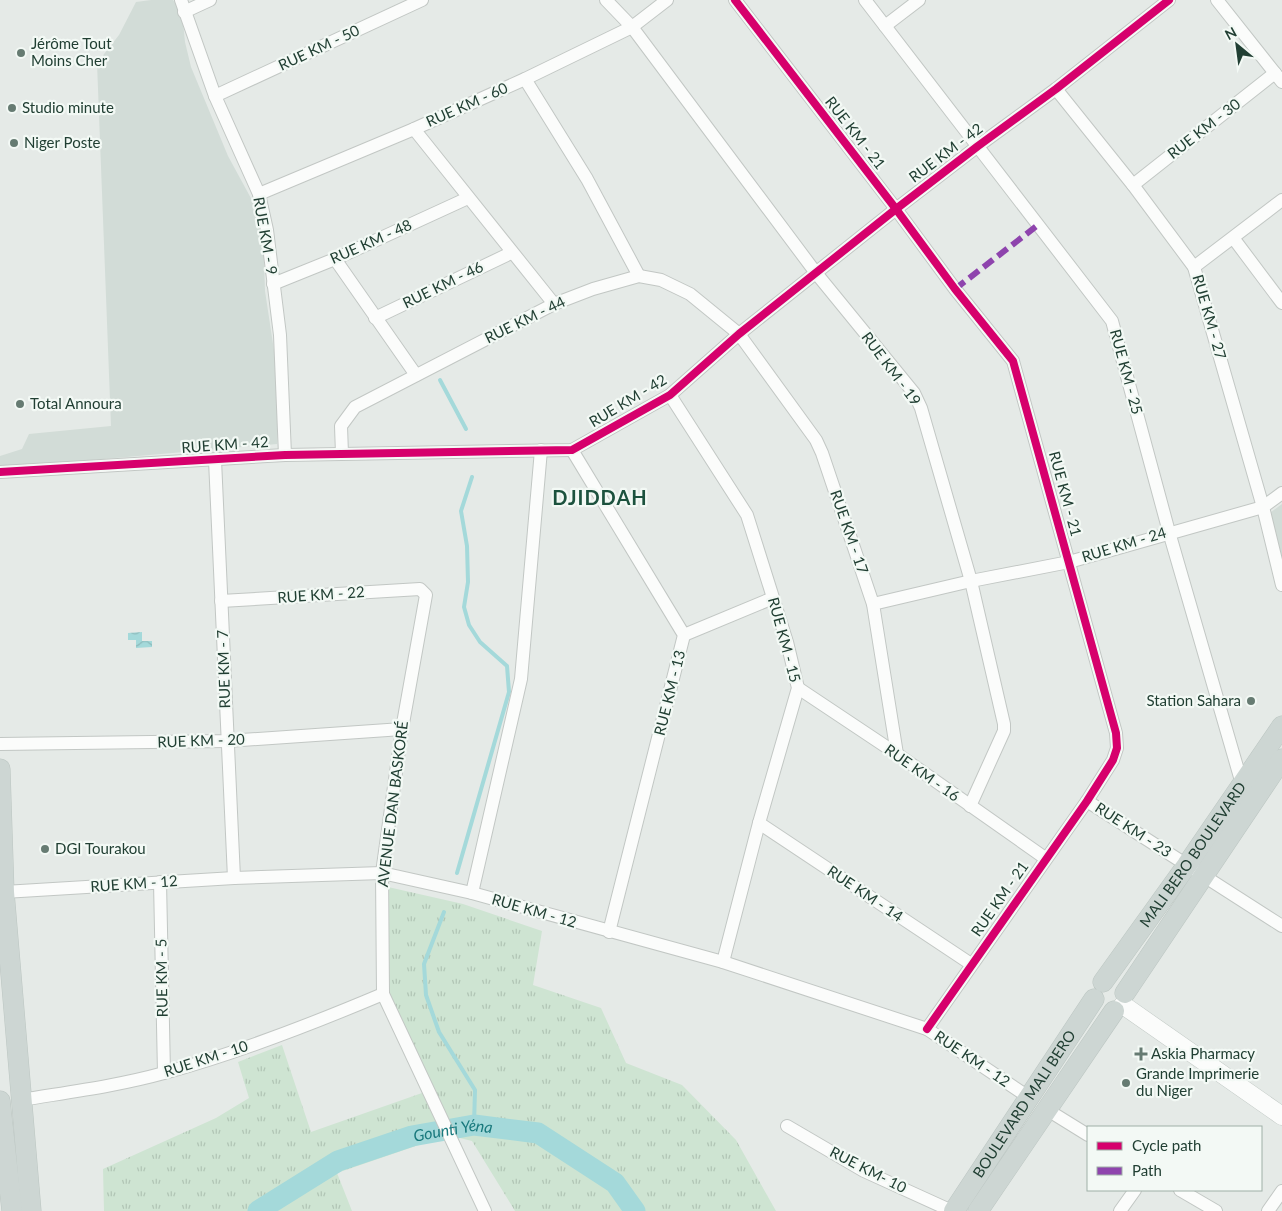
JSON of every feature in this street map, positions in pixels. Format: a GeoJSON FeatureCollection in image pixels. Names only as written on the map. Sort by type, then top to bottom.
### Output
{"type":"FeatureCollection","features":[{"type":"Feature","properties":{"kind":"main road","name":"MALI BERO BOULEVARD"},"geometry":{"type":"LineString","coordinates":[[1121,1003],[1242,784],[1281,730]]}},
{"type":"Feature","properties":{"kind":"main road","name":"MALI BERO BOULEVARD"},"geometry":{"type":"LineString","coordinates":[[1098,991],[1196,870],[1282,759]]}},
{"type":"Feature","properties":{"kind":"main road"},"geometry":{"type":"LineString","coordinates":[[0,769],[5,966],[32,1211]]}},
{"type":"Feature","properties":{"kind":"main road"},"geometry":{"type":"LineString","coordinates":[[1116,982],[1121,1003],[1105,1012],[1100,1009],[1098,991],[1116,982]]}},
{"type":"Feature","properties":{"kind":"main road","name":"BOULEVARD MALI BERO"},"geometry":{"type":"LineString","coordinates":[[980,1204],[1030,1098],[1098,991]]}},
{"type":"Feature","properties":{"kind":"main road","name":"BOULEVARD MALI BERO"},"geometry":{"type":"LineString","coordinates":[[953,1211],[980,1204],[1121,1003]]}},
{"type":"Feature","properties":{"kind":"main road"},"geometry":{"type":"LineString","coordinates":[[0,1101],[8,1200]]}},
{"type":"Feature","properties":{"kind":"street"},"geometry":{"type":"LineString","coordinates":[[182,6],[210,0]]}},
{"type":"Feature","properties":{"kind":"street","name":"RUE KM - 50"},"geometry":{"type":"LineString","coordinates":[[215,96],[422,0]]}},
{"type":"Feature","properties":{"kind":"street","name":"RUE KM - 19"},"geometry":{"type":"LineString","coordinates":[[606,0],[632,27],[816,273],[914,393],[922,408],[971,581],[1004,724],[1004,731],[970,806]]}},
{"type":"Feature","properties":{"kind":"street","name":"RUE KM - 60"},"geometry":{"type":"LineString","coordinates":[[259,194],[414,129],[525,79],[632,27],[667,0]]}},
{"type":"Feature","properties":{"kind":"street","name":"RUE KM - 21"},"geometry":{"type":"LineString","coordinates":[[735,0],[896,209],[955,289],[1014,361],[1116,733],[1117,748],[1113,760],[927,1029]]}},
{"type":"Feature","properties":{"kind":"street","name":"RUE KM - 25"},"geometry":{"type":"LineString","coordinates":[[865,0],[1112,321],[1169,532],[1242,784]]}},
{"type":"Feature","properties":{"kind":"street"},"geometry":{"type":"LineString","coordinates":[[885,26],[919,0]]}},
{"type":"Feature","properties":{"kind":"street","name":"RUE KM - 42"},"geometry":{"type":"LineString","coordinates":[[0,472],[286,455],[572,450],[670,394],[739,334],[896,209],[1056,89],[1169,0]]}},
{"type":"Feature","properties":{"kind":"street"},"geometry":{"type":"LineString","coordinates":[[1217,0],[1279,78]]}},
{"type":"Feature","properties":{"kind":"street","name":"RUE KM - 9"},"geometry":{"type":"LineString","coordinates":[[182,6],[215,96],[259,194],[273,284],[284,392],[286,455]]}},
{"type":"Feature","properties":{"kind":"street","name":"RUE KM - 30"},"geometry":{"type":"LineString","coordinates":[[1134,185],[1279,78]]}},
{"type":"Feature","properties":{"kind":"street"},"geometry":{"type":"LineString","coordinates":[[525,79],[587,179],[639,276]]}},
{"type":"Feature","properties":{"kind":"street","name":"RUE KM - 27"},"geometry":{"type":"LineString","coordinates":[[1056,89],[1134,185],[1194,267],[1263,506],[1282,585]]}},
{"type":"Feature","properties":{"kind":"street"},"geometry":{"type":"LineString","coordinates":[[414,129],[511,253],[554,304]]}},
{"type":"Feature","properties":{"kind":"street","name":"RUE KM - 48"},"geometry":{"type":"LineString","coordinates":[[273,284],[335,259],[468,198]]}},
{"type":"Feature","properties":{"kind":"street"},"geometry":{"type":"LineString","coordinates":[[1194,267],[1282,200]]}},
{"type":"Feature","properties":{"kind":"street"},"geometry":{"type":"LineString","coordinates":[[1234,238],[1282,303]]}},
{"type":"Feature","properties":{"kind":"street","name":"RUE KM - 46"},"geometry":{"type":"LineString","coordinates":[[375,318],[511,253]]}},
{"type":"Feature","properties":{"kind":"street"},"geometry":{"type":"LineString","coordinates":[[335,259],[416,375]]}},
{"type":"Feature","properties":{"kind":"street","name":"RUE KM - 44"},"geometry":{"type":"LineString","coordinates":[[342,454],[342,426],[355,408],[554,304],[593,289],[639,276],[661,280],[690,294],[739,334]]}},
{"type":"Feature","properties":{"kind":"street","name":"RUE KM - 17"},"geometry":{"type":"LineString","coordinates":[[739,334],[816,440],[873,604],[897,754]]}},
{"type":"Feature","properties":{"kind":"street","name":"RUE KM - 15"},"geometry":{"type":"LineString","coordinates":[[670,394],[740,501],[755,533],[787,642],[798,688],[722,962]]}},
{"type":"Feature","properties":{"kind":"street"},"geometry":{"type":"LineString","coordinates":[[472,893],[521,679],[541,450]]}},
{"type":"Feature","properties":{"kind":"street","name":"RUE KM - 13"},"geometry":{"type":"LineString","coordinates":[[572,450],[684,635],[609,932]]}},
{"type":"Feature","properties":{"kind":"street","name":"RUE KM - 7"},"geometry":{"type":"LineString","coordinates":[[216,460],[234,878]]}},
{"type":"Feature","properties":{"kind":"street","name":"RUE KM - 24"},"geometry":{"type":"LineString","coordinates":[[873,604],[971,581],[1069,562],[1263,506],[1282,493]]}},
{"type":"Feature","properties":{"kind":"street","name":"RUE KM - 22"},"geometry":{"type":"LineString","coordinates":[[222,601],[420,589]]}},
{"type":"Feature","properties":{"kind":"street","name":"AVENUE DAN BASKORÉ"},"geometry":{"type":"LineString","coordinates":[[420,589],[426,595],[402,728],[382,873],[383,994],[485,1211]]}},
{"type":"Feature","properties":{"kind":"street"},"geometry":{"type":"LineString","coordinates":[[684,635],[773,598]]}},
{"type":"Feature","properties":{"kind":"street","name":"RUE KM - 16"},"geometry":{"type":"LineString","coordinates":[[798,688],[897,754],[1045,858]]}},
{"type":"Feature","properties":{"kind":"street","name":"RUE KM - 20"},"geometry":{"type":"LineString","coordinates":[[0,744],[227,741],[402,728]]}},
{"type":"Feature","properties":{"kind":"street","name":"RUE KM - 23"},"geometry":{"type":"LineString","coordinates":[[1087,800],[1282,926]]}},
{"type":"Feature","properties":{"kind":"street","name":"RUE KM - 14"},"geometry":{"type":"LineString","coordinates":[[759,823],[971,964]]}},
{"type":"Feature","properties":{"kind":"street","name":"RUE KM - 12"},"geometry":{"type":"LineString","coordinates":[[4,892],[234,878],[382,873],[472,893],[722,962],[927,1029],[1030,1098]]}},
{"type":"Feature","properties":{"kind":"street","name":"RUE KM - 5"},"geometry":{"type":"LineString","coordinates":[[160,882],[164,1073]]}},
{"type":"Feature","properties":{"kind":"street","name":"RUE KM - 10"},"geometry":{"type":"LineString","coordinates":[[21,1100],[106,1086],[164,1073],[272,1037],[383,994]]}},
{"type":"Feature","properties":{"kind":"street"},"geometry":{"type":"LineString","coordinates":[[1121,1003],[1282,1116]]}},
{"type":"Feature","properties":{"kind":"street"},"geometry":{"type":"LineString","coordinates":[[1046,1109],[1087,1134]]}},
{"type":"Feature","properties":{"kind":"street","name":"RUE KM- 10"},"geometry":{"type":"LineString","coordinates":[[787,1126],[864,1171],[953,1211]]}},
{"type":"Feature","properties":{"kind":"street"},"geometry":{"type":"LineString","coordinates":[[1120,1211],[1134,1191]]}},
{"type":"Feature","properties":{"kind":"street"},"geometry":{"type":"LineString","coordinates":[[1182,1191],[1216,1211]]}},
{"type":"Feature","properties":{"kind":"street"},"geometry":{"type":"LineString","coordinates":[[1268,1211],[1282,1191]]}},
{"type":"Feature","properties":{"kind":"shaded area"},"geometry":{"type":"Polygon","coordinates":[[[173,0],[182,12],[185,42],[191,67],[228,156],[253,202],[263,228],[265,291],[278,377],[277,444],[0,468],[0,456],[22,449],[29,434],[111,426],[97,63],[119,35],[136,2],[173,0]]]}},
{"type":"Feature","properties":{"kind":"shaded area"},"geometry":{"type":"Polygon","coordinates":[[[1282,504],[1282,574],[1267,515],[1282,504]]]}},
{"type":"Feature","properties":{"kind":"green space"},"geometry":{"type":"Polygon","coordinates":[[[388,887],[463,904],[542,931],[533,985],[601,1008],[626,1063],[682,1085],[736,1140],[776,1211],[515,1211],[472,1141],[448,1135],[337,1173],[352,1211],[104,1211],[103,1169],[216,1118],[249,1098],[238,1062],[282,1045],[311,1132],[422,1093],[384,1006],[388,887]]]}},
{"type":"Feature","properties":{"kind":"water"},"geometry":{"type":"Polygon","coordinates":[[[142,632],[142,641],[152,641],[152,647],[136,648],[136,640],[128,640],[128,633],[142,632]]]}},
{"type":"Feature","properties":{"kind":"waterway"},"geometry":{"type":"LineString","coordinates":[[440,380],[466,429]]}},
{"type":"Feature","properties":{"kind":"waterway"},"geometry":{"type":"LineString","coordinates":[[457,873],[509,692],[507,666],[480,642],[469,625],[464,607],[468,582],[467,546],[461,511],[472,477]]}},
{"type":"Feature","properties":{"kind":"waterway"},"geometry":{"type":"LineString","coordinates":[[444,912],[424,964],[426,995],[439,1032],[475,1090],[474,1125]]}},
{"type":"Feature","properties":{"kind":"waterway","name":"Gounti Yéna"},"geometry":{"type":"LineString","coordinates":[[258,1211],[338,1161],[412,1136],[474,1125],[538,1133],[615,1183],[635,1211]]}},
{"type":"Feature","properties":{"kind":"marked path"},"geometry":{"type":"LineString","coordinates":[[955,289],[1038,225]]}},
{"type":"Feature","properties":{"kind":"cycle path"},"geometry":{"type":"LineString","coordinates":[[735,0],[896,209],[955,289],[1013,361],[1116,733],[1117,748],[1113,760],[1087,801],[927,1029]]}},
{"type":"Feature","properties":{"kind":"cycle path"},"geometry":{"type":"LineString","coordinates":[[0,472],[285,455],[572,450],[670,395],[739,334],[896,209],[1056,89],[1169,0]]}},
{"type":"Feature","properties":{"kind":"place","name":"Jérôme Tout Moins Cher"},"geometry":{"type":"Point","coordinates":[21,53]}},
{"type":"Feature","properties":{"kind":"place","name":"Studio minute"},"geometry":{"type":"Point","coordinates":[12,108]}},
{"type":"Feature","properties":{"kind":"place","name":"Niger Poste"},"geometry":{"type":"Point","coordinates":[14,143]}},
{"type":"Feature","properties":{"kind":"place","name":"Total Annoura"},"geometry":{"type":"Point","coordinates":[20,404]}},
{"type":"Feature","properties":{"kind":"place","name":"Station Sahara"},"geometry":{"type":"Point","coordinates":[1251,701]}},
{"type":"Feature","properties":{"kind":"place","name":"DGI Tourakou"},"geometry":{"type":"Point","coordinates":[45,849]}},
{"type":"Feature","properties":{"kind":"place","name":"Askia Pharmacy"},"geometry":{"type":"Point","coordinates":[1141,1054]}},
{"type":"Feature","properties":{"kind":"place","name":"Grande Imprimerie du Niger"},"geometry":{"type":"Point","coordinates":[1126,1083]}},
{"type":"Feature","properties":{"kind":"district","name":"DJIDDAH"},"geometry":{"type":"Point","coordinates":[600,498]}}]}
